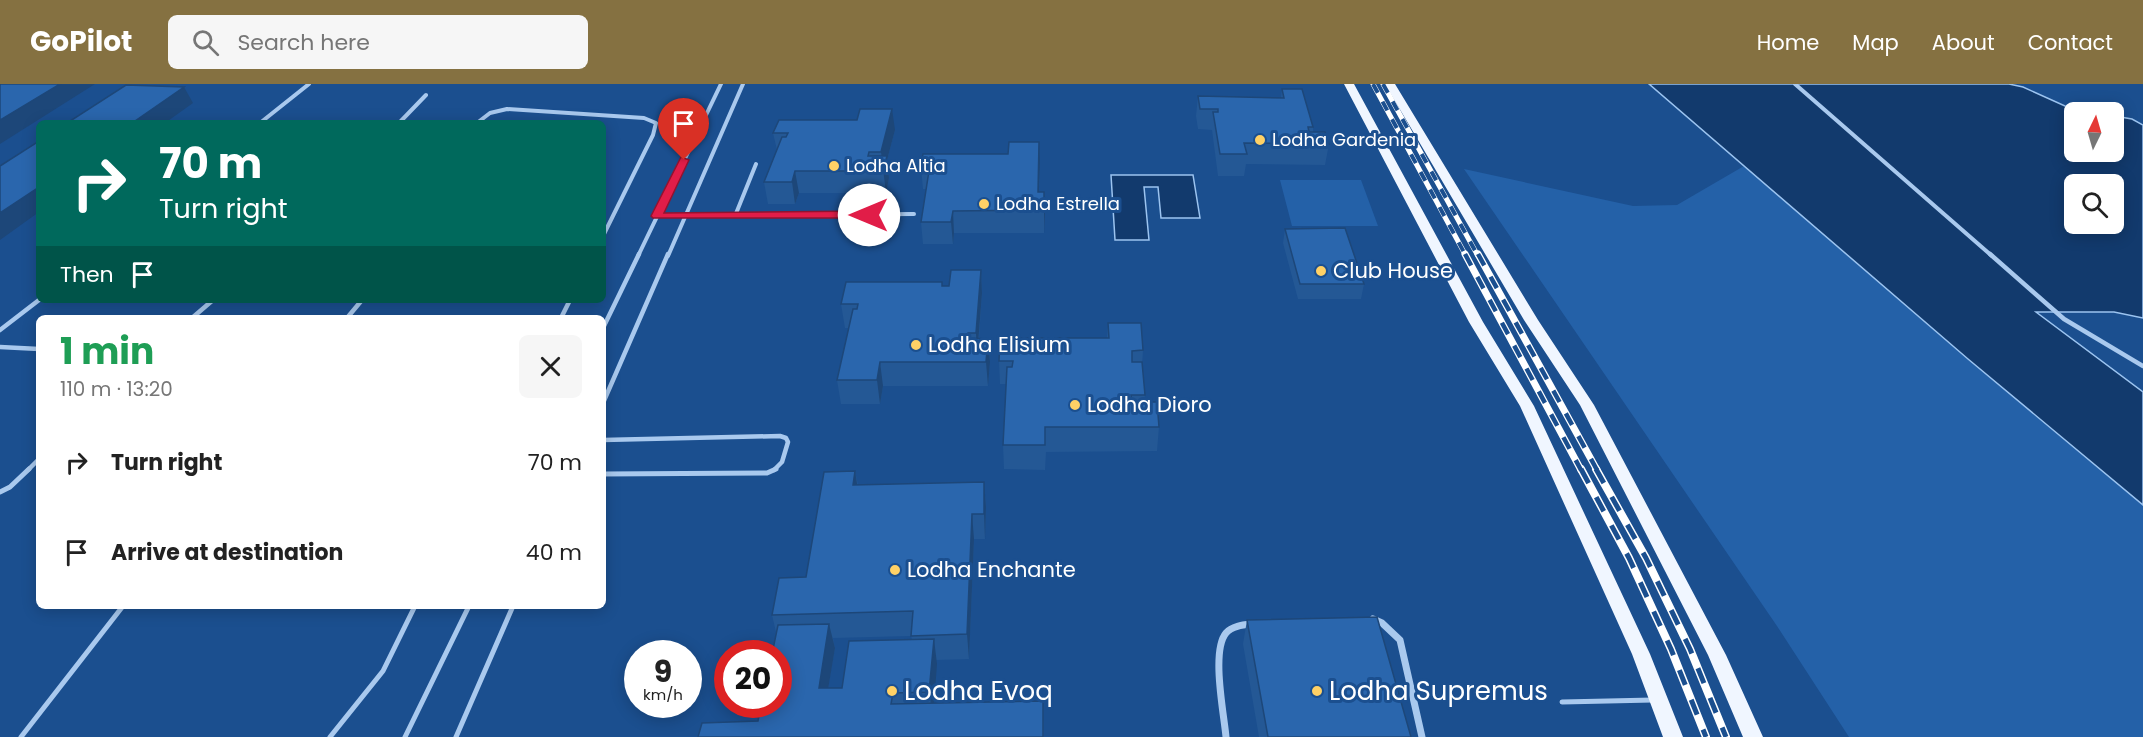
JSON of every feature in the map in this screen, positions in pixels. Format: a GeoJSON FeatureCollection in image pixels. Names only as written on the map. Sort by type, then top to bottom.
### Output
{"type":"FeatureCollection","features":[{"type":"Feature","properties":{"kind":"main road"},"geometry":{"type":"LineString","coordinates":[[1349,84],[1476,322],[1527,406],[1641,654],[1673,737]]}},
{"type":"Feature","properties":{"kind":"main road"},"geometry":{"type":"LineString","coordinates":[[1390,84],[1531,320],[1587,405],[1717,655],[1753,737]]}},
{"type":"Feature","properties":{"kind":"street"},"geometry":{"type":"LineString","coordinates":[[1360,619],[1372,618],[1382,623],[1400,640],[1422,737]]}},
{"type":"Feature","properties":{"kind":"street"},"geometry":{"type":"LineString","coordinates":[[1226,737],[1219,648],[1225,634],[1241,624],[1265,623]]}},
{"type":"Feature","properties":{"kind":"lane"},"geometry":{"type":"LineString","coordinates":[[264,120],[309,84]]}},
{"type":"Feature","properties":{"kind":"lane"},"geometry":{"type":"LineString","coordinates":[[606,322],[720,84]]}},
{"type":"Feature","properties":{"kind":"lane"},"geometry":{"type":"LineString","coordinates":[[606,396],[743,84]]}},
{"type":"Feature","properties":{"kind":"lane"},"geometry":{"type":"LineString","coordinates":[[1795,84],[2064,319],[2143,366]]}},
{"type":"Feature","properties":{"kind":"lane"},"geometry":{"type":"LineString","coordinates":[[402,120],[426,95]]}},
{"type":"Feature","properties":{"kind":"lane"},"geometry":{"type":"LineString","coordinates":[[481,120],[490,113],[507,109],[644,118],[656,123],[653,135],[606,230]]}},
{"type":"Feature","properties":{"kind":"lane"},"geometry":{"type":"LineString","coordinates":[[735,216],[756,164]]}},
{"type":"Feature","properties":{"kind":"lane"},"geometry":{"type":"LineString","coordinates":[[657,216],[914,214]]}},
{"type":"Feature","properties":{"kind":"lane"},"geometry":{"type":"LineString","coordinates":[[0,330],[36,302]]}},
{"type":"Feature","properties":{"kind":"lane"},"geometry":{"type":"LineString","coordinates":[[196,315],[210,303]]}},
{"type":"Feature","properties":{"kind":"lane"},"geometry":{"type":"LineString","coordinates":[[350,315],[360,303]]}},
{"type":"Feature","properties":{"kind":"lane"},"geometry":{"type":"LineString","coordinates":[[0,347],[36,349]]}},
{"type":"Feature","properties":{"kind":"lane"},"geometry":{"type":"LineString","coordinates":[[606,440],[780,436],[786,438],[788,442],[780,467],[775,472],[606,474]]}},
{"type":"Feature","properties":{"kind":"lane"},"geometry":{"type":"LineString","coordinates":[[0,492],[10,487],[36,462]]}},
{"type":"Feature","properties":{"kind":"lane"},"geometry":{"type":"LineString","coordinates":[[21,737],[121,609]]}},
{"type":"Feature","properties":{"kind":"lane"},"geometry":{"type":"LineString","coordinates":[[330,737],[382,671],[413,609]]}},
{"type":"Feature","properties":{"kind":"lane"},"geometry":{"type":"LineString","coordinates":[[405,737],[468,609]]}},
{"type":"Feature","properties":{"kind":"lane"},"geometry":{"type":"LineString","coordinates":[[456,737],[512,609]]}},
{"type":"Feature","properties":{"kind":"lane"},"geometry":{"type":"LineString","coordinates":[[1563,702],[1659,700]]}},
{"type":"Feature","properties":{"kind":"shaded area"},"geometry":{"type":"Polygon","coordinates":[[[1649,84],[2009,84],[2023,87],[2064,106],[2064,162],[2124,162],[2124,118],[2143,125],[2143,318],[2114,312],[2036,312],[2143,392],[2143,505],[1968,359],[1649,84]]]}},
{"type":"Feature","properties":{"kind":"shaded area"},"geometry":{"type":"Polygon","coordinates":[[[1744,166],[2143,504],[2143,737],[1849,737],[1777,626],[1464,169],[1633,206],[1677,205],[1744,166]]]}},
{"type":"Feature","properties":{"kind":"shaded area"},"geometry":{"type":"Polygon","coordinates":[[[1111,175],[1193,175],[1200,218],[1161,218],[1158,187],[1144,187],[1149,240],[1115,240],[1111,175]]]}},
{"type":"Feature","properties":{"kind":"shaded area"},"geometry":{"type":"Polygon","coordinates":[[[1280,180],[1361,180],[1378,226],[1292,226],[1280,180]]]}},
{"type":"Feature","properties":{"kind":"building"},"geometry":{"type":"Polygon","coordinates":[[[0,84],[60,84],[0,120],[0,84]]]}},
{"type":"Feature","properties":{"kind":"building"},"geometry":{"type":"Polygon","coordinates":[[[126,85],[184,87],[136,120],[72,120],[126,85]]]}},
{"type":"Feature","properties":{"kind":"building"},"geometry":{"type":"Polygon","coordinates":[[[1282,89],[1302,89],[1313,127],[1308,127],[1309,132],[1325,132],[1329,144],[1244,143],[1247,154],[1220,154],[1213,112],[1218,112],[1218,109],[1200,109],[1198,96],[1284,98],[1282,89]]]}},
{"type":"Feature","properties":{"kind":"building"},"geometry":{"type":"Polygon","coordinates":[[[860,109],[892,109],[881,152],[869,152],[868,156],[887,156],[883,171],[795,171],[792,182],[764,182],[782,137],[786,137],[788,133],[773,133],[779,120],[857,120],[860,109]]]}},
{"type":"Feature","properties":{"kind":"building","name":"Lodha Estrella"},"geometry":{"type":"Polygon","coordinates":[[[1009,142],[1039,142],[1038,192],[1044,192],[1044,210],[953,211],[951,222],[921,222],[929,171],[933,171],[934,167],[921,167],[923,154],[1008,154],[1009,142]]]}},
{"type":"Feature","properties":{"kind":"building"},"geometry":{"type":"Polygon","coordinates":[[[36,143],[36,189],[0,213],[0,166],[36,143]]]}},
{"type":"Feature","properties":{"kind":"building","name":"Club House"},"geometry":{"type":"Polygon","coordinates":[[[1345,228],[1364,284],[1300,284],[1285,229],[1345,228]]]}},
{"type":"Feature","properties":{"kind":"building","name":"Lodha Elisium"},"geometry":{"type":"Polygon","coordinates":[[[951,270],[981,270],[976,333],[968,333],[967,338],[988,339],[986,362],[880,362],[877,380],[837,380],[853,309],[857,309],[858,304],[841,304],[846,282],[942,282],[942,286],[949,286],[951,270]]]}},
{"type":"Feature","properties":{"kind":"building","name":"Lodha Dioro"},"geometry":{"type":"Polygon","coordinates":[[[1108,323],[1141,323],[1143,350],[1132,351],[1132,362],[1142,362],[1145,395],[1131,395],[1132,402],[1157,402],[1159,427],[1045,427],[1045,445],[1003,445],[1007,367],[1012,367],[1013,361],[999,361],[1000,338],[1109,338],[1108,323]]]}},
{"type":"Feature","properties":{"kind":"building","name":"Lodha Enchante"},"geometry":{"type":"Polygon","coordinates":[[[855,471],[853,485],[984,482],[984,514],[972,514],[967,634],[911,636],[913,611],[772,615],[779,578],[806,577],[824,472],[855,471]]]}},
{"type":"Feature","properties":{"kind":"building","name":"Lodha Supremus"},"geometry":{"type":"Polygon","coordinates":[[[1377,617],[1411,737],[1268,737],[1247,620],[1377,617]]]}},
{"type":"Feature","properties":{"kind":"building"},"geometry":{"type":"Polygon","coordinates":[[[829,624],[819,688],[842,688],[849,641],[934,639],[929,692],[893,693],[891,704],[1043,701],[1043,737],[698,737],[702,723],[758,721],[759,718],[792,718],[792,640],[775,640],[778,625],[829,624]]]}},
{"type":"Feature","properties":{"kind":"railway"},"geometry":{"type":"LineString","coordinates":[[1373,84],[1466,256]]}},
{"type":"Feature","properties":{"kind":"railway"},"geometry":{"type":"LineString","coordinates":[[1383,84],[1478,256]]}},
{"type":"Feature","properties":{"kind":"railway"},"geometry":{"type":"LineString","coordinates":[[1465,254],[1581,470]]}},
{"type":"Feature","properties":{"kind":"railway"},"geometry":{"type":"LineString","coordinates":[[1478,254],[1597,470]]}},
{"type":"Feature","properties":{"kind":"railway"},"geometry":{"type":"LineString","coordinates":[[1581,469],[1629,558],[1671,649],[1706,737]]}},
{"type":"Feature","properties":{"kind":"railway"},"geometry":{"type":"LineString","coordinates":[[1596,469],[1646,558],[1690,649],[1726,737]]}},
{"type":"Feature","properties":{"kind":"place","name":"Lodha Gardenia"},"geometry":{"type":"Point","coordinates":[1260,140]}},
{"type":"Feature","properties":{"kind":"place","name":"Lodha Altia"},"geometry":{"type":"Point","coordinates":[834,166]}},
{"type":"Feature","properties":{"kind":"place","name":"Lodha Estrella"},"geometry":{"type":"Point","coordinates":[984,204]}},
{"type":"Feature","properties":{"kind":"place","name":"Club House"},"geometry":{"type":"Point","coordinates":[1321,271]}},
{"type":"Feature","properties":{"kind":"place","name":"Lodha Elisium"},"geometry":{"type":"Point","coordinates":[916,345]}},
{"type":"Feature","properties":{"kind":"place","name":"Lodha Dioro"},"geometry":{"type":"Point","coordinates":[1075,405]}},
{"type":"Feature","properties":{"kind":"place","name":"Lodha Enchante"},"geometry":{"type":"Point","coordinates":[895,570]}},
{"type":"Feature","properties":{"kind":"place","name":"Lodha Evoq"},"geometry":{"type":"Point","coordinates":[892,691]}},
{"type":"Feature","properties":{"kind":"place","name":"Lodha Supremus"},"geometry":{"type":"Point","coordinates":[1317,691]}},
{"type":"Feature","properties":{"kind":"route"},"geometry":{"type":"LineString","coordinates":[[684,160],[657,216],[869,215]]}}]}
